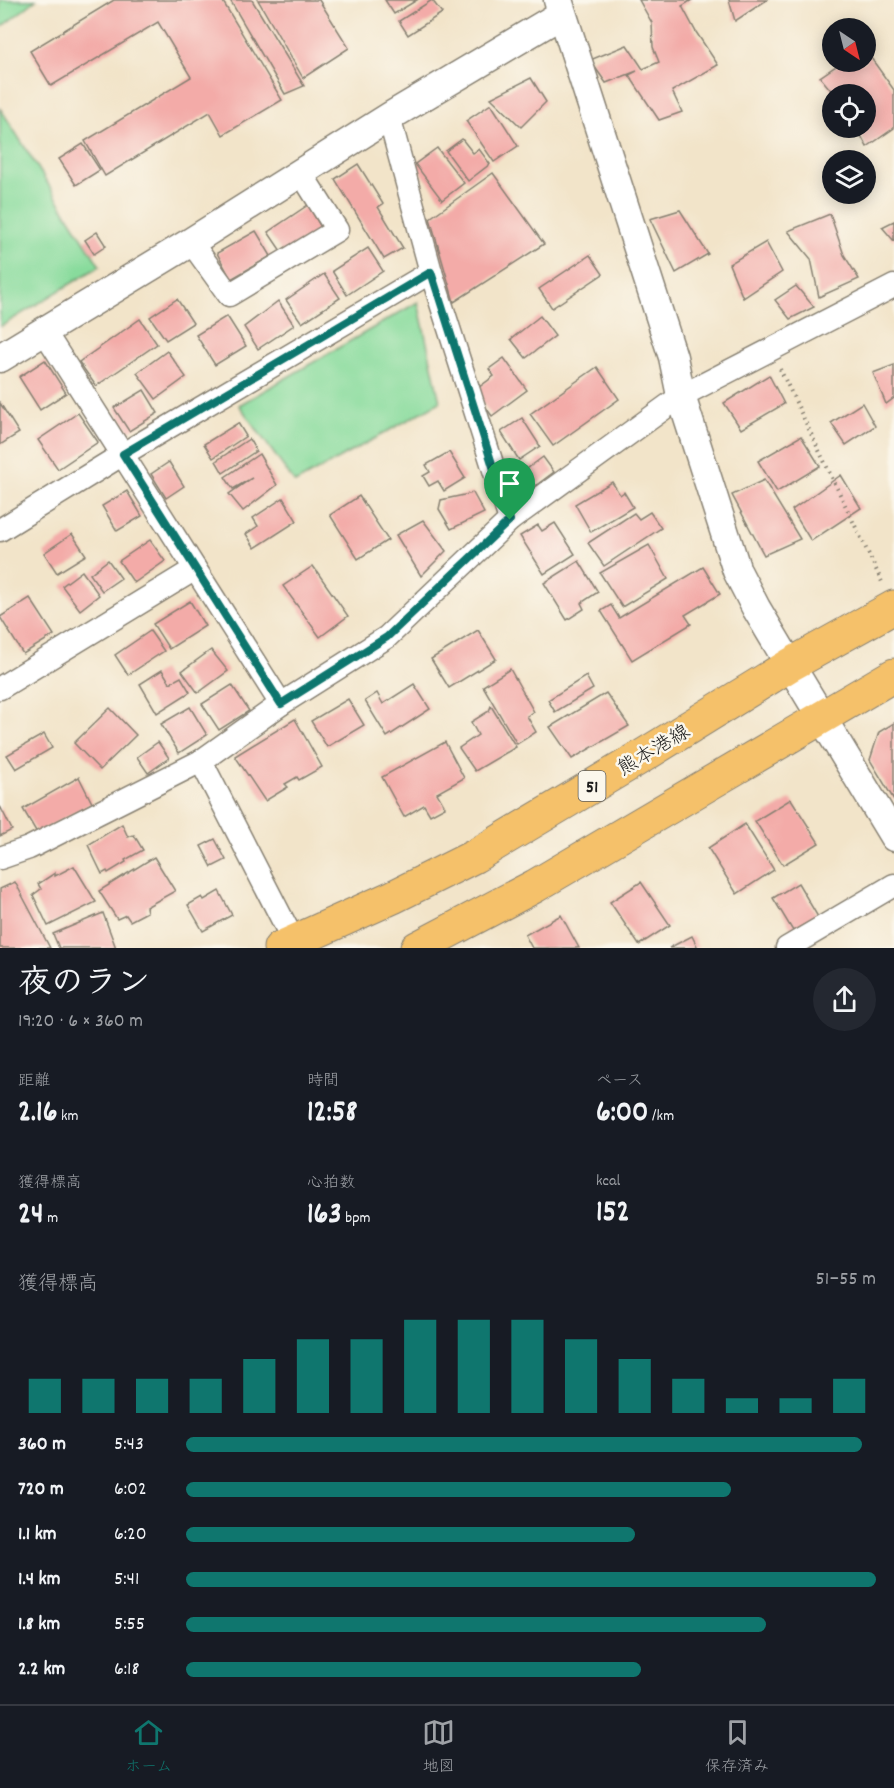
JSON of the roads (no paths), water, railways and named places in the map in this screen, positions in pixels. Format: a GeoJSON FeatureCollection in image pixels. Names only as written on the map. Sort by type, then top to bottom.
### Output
{"type":"FeatureCollection","features":[{"type":"Feature","properties":{"kind":"main road","name":"熊本港線"},"geometry":{"type":"LineString","coordinates":[[287,945],[393,897],[475,856],[790,665],[889,596]]}},
{"type":"Feature","properties":{"kind":"main road"},"geometry":{"type":"LineString","coordinates":[[417,948],[535,886],[894,675]]}},
{"type":"Feature","properties":{"kind":"street"},"geometry":{"type":"LineString","coordinates":[[0,358],[191,242],[560,7],[673,357],[681,396],[737,570],[756,608],[894,837]]}},
{"type":"Feature","properties":{"kind":"street"},"geometry":{"type":"LineString","coordinates":[[389,117],[431,272],[510,520]]}},
{"type":"Feature","properties":{"kind":"street"},"geometry":{"type":"LineString","coordinates":[[191,242],[229,295],[337,230],[301,173]]}},
{"type":"Feature","properties":{"kind":"street"},"geometry":{"type":"LineString","coordinates":[[0,530],[123,454],[431,272]]}},
{"type":"Feature","properties":{"kind":"street"},"geometry":{"type":"LineString","coordinates":[[0,858],[29,848],[201,761],[281,704],[387,637],[510,520],[681,396],[894,286]]}},
{"type":"Feature","properties":{"kind":"street"},"geometry":{"type":"LineString","coordinates":[[44,331],[281,704]]}},
{"type":"Feature","properties":{"kind":"street"},"geometry":{"type":"LineString","coordinates":[[0,687],[195,569]]}},
{"type":"Feature","properties":{"kind":"street"},"geometry":{"type":"LineString","coordinates":[[201,761],[287,945]]}},
{"type":"Feature","properties":{"kind":"street"},"geometry":{"type":"LineString","coordinates":[[787,948],[814,941],[894,885]]}}]}
